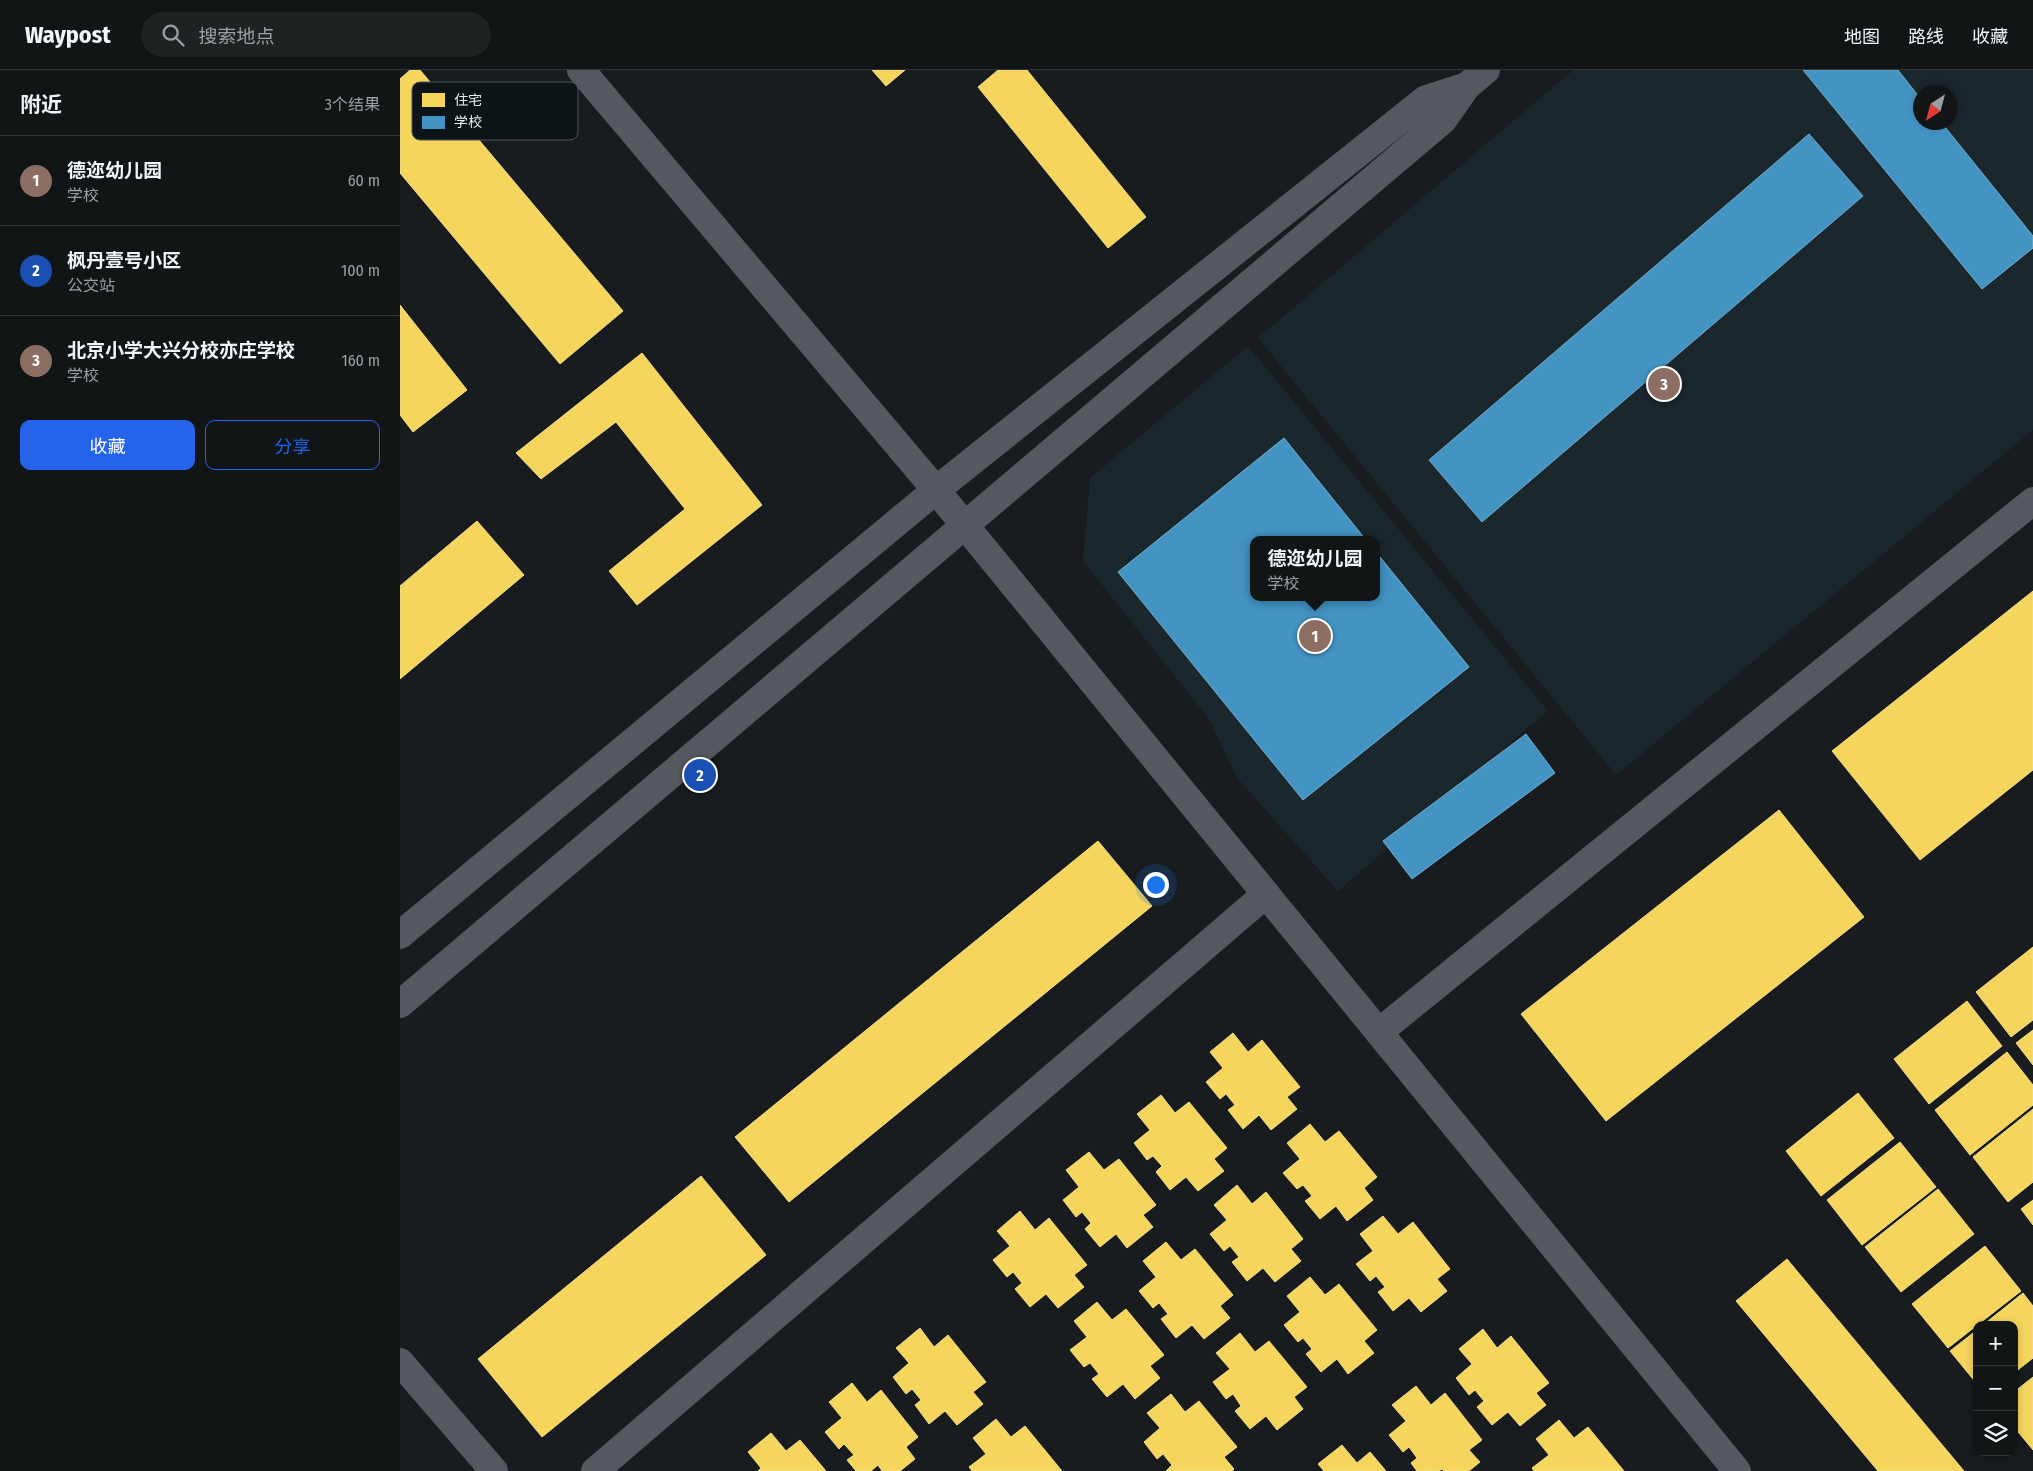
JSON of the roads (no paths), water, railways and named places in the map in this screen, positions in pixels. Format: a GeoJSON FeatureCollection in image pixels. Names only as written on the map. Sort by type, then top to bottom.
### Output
{"type":"FeatureCollection","features":[{"type":"Feature","properties":{"kind":"street"},"geometry":{"type":"LineString","coordinates":[[581,70],[936,490],[1737,1471]]}},
{"type":"Feature","properties":{"kind":"street"},"geometry":{"type":"LineString","coordinates":[[400,935],[936,490],[1426,99],[1476,78]]}},
{"type":"Feature","properties":{"kind":"street"},"geometry":{"type":"LineString","coordinates":[[400,1004],[1443,120],[1476,78]]}},
{"type":"Feature","properties":{"kind":"street"},"geometry":{"type":"LineString","coordinates":[[1379,1032],[2033,501]]}},
{"type":"Feature","properties":{"kind":"street"},"geometry":{"type":"LineString","coordinates":[[595,1471],[1266,894]]}},
{"type":"Feature","properties":{"kind":"street"},"geometry":{"type":"LineString","coordinates":[[400,1362],[494,1471]]}},
{"type":"Feature","properties":{"kind":"place","name":"北京小学大兴分校亦庄学校"},"geometry":{"type":"Point","coordinates":[1664,384]}},
{"type":"Feature","properties":{"kind":"place","name":"德迩幼儿园"},"geometry":{"type":"Point","coordinates":[1315,636]}},
{"type":"Feature","properties":{"kind":"place","name":"枫丹壹号小区"},"geometry":{"type":"Point","coordinates":[700,775]}}]}
